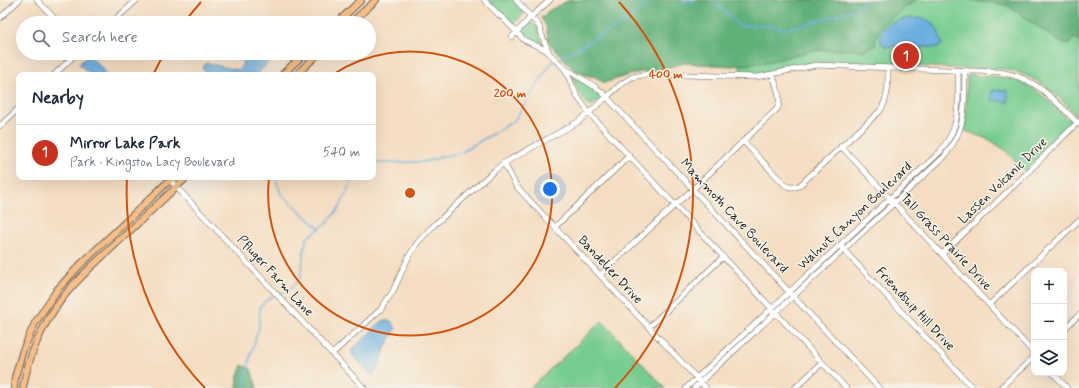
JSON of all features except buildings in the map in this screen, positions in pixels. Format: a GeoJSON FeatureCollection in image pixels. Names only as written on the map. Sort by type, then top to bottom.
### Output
{"type":"FeatureCollection","features":[{"type":"Feature","properties":{"kind":"main road"},"geometry":{"type":"LineString","coordinates":[[344,16],[361,0]]}},
{"type":"Feature","properties":{"kind":"main road"},"geometry":{"type":"LineString","coordinates":[[359,16],[376,0]]}},
{"type":"Feature","properties":{"kind":"main road"},"geometry":{"type":"LineString","coordinates":[[285,72],[298,60]]}},
{"type":"Feature","properties":{"kind":"main road"},"geometry":{"type":"LineString","coordinates":[[299,72],[312,60]]}},
{"type":"Feature","properties":{"kind":"main road"},"geometry":{"type":"LineString","coordinates":[[14,388],[23,350],[35,323],[57,290],[78,267],[170,180]]}},
{"type":"Feature","properties":{"kind":"main road"},"geometry":{"type":"LineString","coordinates":[[23,388],[24,379],[35,346],[48,319],[61,300],[78,280],[184,180]]}},
{"type":"Feature","properties":{"kind":"street"},"geometry":{"type":"LineString","coordinates":[[0,18],[19,0]]}},
{"type":"Feature","properties":{"kind":"street"},"geometry":{"type":"LineString","coordinates":[[37,0],[52,16]]}},
{"type":"Feature","properties":{"kind":"street"},"geometry":{"type":"LineString","coordinates":[[119,16],[137,0]]}},
{"type":"Feature","properties":{"kind":"street","name":"Mammoth Cave Boulevard"},"geometry":{"type":"LineString","coordinates":[[484,0],[503,18],[514,34],[550,53],[564,68],[594,86],[608,97],[879,388]]}},
{"type":"Feature","properties":{"kind":"street","name":"Mammoth Cave Boulevard"},"geometry":{"type":"LineString","coordinates":[[516,0],[539,26],[550,53]]}},
{"type":"Feature","properties":{"kind":"street"},"geometry":{"type":"LineString","coordinates":[[514,34],[550,0]]}},
{"type":"Feature","properties":{"kind":"street"},"geometry":{"type":"LineString","coordinates":[[57,72],[70,60]]}},
{"type":"Feature","properties":{"kind":"street"},"geometry":{"type":"LineString","coordinates":[[306,60],[308,64]]}},
{"type":"Feature","properties":{"kind":"street"},"geometry":{"type":"LineString","coordinates":[[332,354],[380,308],[393,291],[408,256],[431,228],[504,163],[574,125],[620,85],[632,77],[644,75],[757,77],[816,65],[1000,72],[1008,73],[1034,83],[1046,92],[1078,123]]}},
{"type":"Feature","properties":{"kind":"street","name":"Mammoth Cave Boulevard"},"geometry":{"type":"LineString","coordinates":[[564,68],[577,96],[589,113],[846,388]]}},
{"type":"Feature","properties":{"kind":"street"},"geometry":{"type":"LineString","coordinates":[[743,141],[782,183],[787,187],[795,188],[799,186],[884,105],[887,94],[888,68]]}},
{"type":"Feature","properties":{"kind":"street","name":"Walnut Canyon Boulevard"},"geometry":{"type":"LineString","coordinates":[[892,201],[940,152],[948,141],[955,126],[958,110],[958,70]]}},
{"type":"Feature","properties":{"kind":"street","name":"Walnut Canyon Boulevard"},"geometry":{"type":"LineString","coordinates":[[694,388],[698,380],[771,308],[945,156],[953,144],[963,119],[964,70]]}},
{"type":"Feature","properties":{"kind":"street"},"geometry":{"type":"LineString","coordinates":[[600,275],[693,189],[778,107],[779,99],[773,74]]}},
{"type":"Feature","properties":{"kind":"street"},"geometry":{"type":"LineString","coordinates":[[0,126],[16,111]]}},
{"type":"Feature","properties":{"kind":"street","name":"Lassen Volcanic Drive"},"geometry":{"type":"LineString","coordinates":[[942,254],[1078,123]]}},
{"type":"Feature","properties":{"kind":"street","name":"Tall Grass Prairie Drive"},"geometry":{"type":"LineString","coordinates":[[842,146],[1031,350]]}},
{"type":"Feature","properties":{"kind":"street"},"geometry":{"type":"LineString","coordinates":[[555,227],[629,156]]}},
{"type":"Feature","properties":{"kind":"street","name":"Bandelier Drive"},"geometry":{"type":"LineString","coordinates":[[504,163],[516,186],[706,388]]}},
{"type":"Feature","properties":{"kind":"street","name":"Pfluger Farm Lane"},"geometry":{"type":"LineString","coordinates":[[173,180],[177,187],[364,388]]}},
{"type":"Feature","properties":{"kind":"street"},"geometry":{"type":"LineString","coordinates":[[989,305],[1079,220]]}},
{"type":"Feature","properties":{"kind":"street","name":"Walnut Canyon Boulevard"},"geometry":{"type":"LineString","coordinates":[[686,388],[698,380],[794,297],[842,247]]}},
{"type":"Feature","properties":{"kind":"street","name":"Friendship Hill Drive"},"geometry":{"type":"LineString","coordinates":[[842,247],[973,388]]}},
{"type":"Feature","properties":{"kind":"street"},"geometry":{"type":"LineString","coordinates":[[649,328],[723,257]]}},
{"type":"Feature","properties":{"kind":"street"},"geometry":{"type":"LineString","coordinates":[[1067,326],[1079,315]]}},
{"type":"Feature","properties":{"kind":"street"},"geometry":{"type":"LineString","coordinates":[[1000,388],[1031,360]]}},
{"type":"Feature","properties":{"kind":"street"},"geometry":{"type":"LineString","coordinates":[[795,388],[822,363]]}},
{"type":"Feature","properties":{"kind":"street"},"geometry":{"type":"LineString","coordinates":[[1056,376],[1067,388]]}},
{"type":"Feature","properties":{"kind":"street"},"geometry":{"type":"LineString","coordinates":[[16,377],[24,379]]}},
{"type":"Feature","properties":{"kind":"green space"},"geometry":{"type":"Polygon","coordinates":[[[488,0],[513,0],[525,13],[513,24],[488,0]]]}},
{"type":"Feature","properties":{"kind":"green space"},"geometry":{"type":"Polygon","coordinates":[[[569,0],[916,0],[883,24],[876,37],[875,46],[864,50],[815,50],[767,62],[734,66],[685,63],[658,70],[641,72],[604,83],[596,77],[584,75],[574,70],[550,44],[546,26],[541,18],[548,11],[569,0]]]}},
{"type":"Feature","properties":{"kind":"green space"},"geometry":{"type":"Polygon","coordinates":[[[909,0],[989,0],[1007,5],[1079,32],[1079,119],[1055,94],[1045,86],[1014,71],[1002,69],[815,62],[764,74],[743,73],[729,49],[909,0]]]}},
{"type":"Feature","properties":{"kind":"green space"},"geometry":{"type":"Polygon","coordinates":[[[971,0],[1079,0],[1079,40],[1073,38],[1070,44],[1060,42],[1007,5],[971,0]]]}},
{"type":"Feature","properties":{"kind":"green space"},"geometry":{"type":"Polygon","coordinates":[[[531,22],[537,27],[543,46],[528,41],[520,33],[531,22]]]}},
{"type":"Feature","properties":{"kind":"green space"},"geometry":{"type":"Polygon","coordinates":[[[974,74],[975,76],[1005,78],[1023,83],[1044,96],[1074,123],[1026,172],[1005,150],[990,140],[963,130],[966,114],[967,76],[974,74]]]}},
{"type":"Feature","properties":{"kind":"green space"},"geometry":{"type":"Polygon","coordinates":[[[572,76],[590,85],[600,94],[600,98],[597,102],[592,105],[586,102],[572,76]]]}},
{"type":"Feature","properties":{"kind":"green space"},"geometry":{"type":"Polygon","coordinates":[[[602,321],[665,388],[530,388],[602,321]]]}},
{"type":"Feature","properties":{"kind":"green space"},"geometry":{"type":"Polygon","coordinates":[[[242,365],[251,369],[257,388],[237,388],[238,375],[242,365]]]}},
{"type":"Feature","properties":{"kind":"water"},"geometry":{"type":"Polygon","coordinates":[[[919,18],[929,21],[935,26],[942,44],[940,46],[934,48],[918,48],[909,44],[886,47],[880,40],[882,31],[885,27],[895,21],[919,18]]]}},
{"type":"Feature","properties":{"kind":"water"},"geometry":{"type":"Polygon","coordinates":[[[83,60],[94,60],[106,72],[87,72],[79,64],[83,60]]]}},
{"type":"Feature","properties":{"kind":"water"},"geometry":{"type":"Polygon","coordinates":[[[243,60],[268,60],[267,64],[259,72],[205,72],[202,69],[206,63],[238,70],[242,66],[243,60]]]}},
{"type":"Feature","properties":{"kind":"water"},"geometry":{"type":"Polygon","coordinates":[[[992,90],[1008,91],[1008,102],[991,100],[992,90]]]}},
{"type":"Feature","properties":{"kind":"water"},"geometry":{"type":"Polygon","coordinates":[[[385,320],[392,322],[396,329],[386,346],[377,370],[371,375],[352,354],[352,350],[382,321],[385,320]]]}},
{"type":"Feature","properties":{"kind":"waterway"},"geometry":{"type":"LineString","coordinates":[[558,59],[631,18],[651,0]]}},
{"type":"Feature","properties":{"kind":"waterway"},"geometry":{"type":"LineString","coordinates":[[682,0],[688,2],[695,0]]}},
{"type":"Feature","properties":{"kind":"waterway"},"geometry":{"type":"LineString","coordinates":[[713,0],[739,26],[765,25],[784,29],[857,9],[865,0]]}},
{"type":"Feature","properties":{"kind":"waterway"},"geometry":{"type":"LineString","coordinates":[[376,163],[423,162],[462,152],[514,121],[551,63],[555,61]]}},
{"type":"Feature","properties":{"kind":"waterway"},"geometry":{"type":"LineString","coordinates":[[276,180],[281,194],[320,229]]}},
{"type":"Feature","properties":{"kind":"waterway"},"geometry":{"type":"LineString","coordinates":[[244,388],[251,354],[259,327],[260,307],[269,298],[288,290],[300,279],[307,238],[327,223],[340,207],[353,180]]}},
{"type":"Feature","properties":{"kind":"place","name":"Mirror Lake Park"},"geometry":{"type":"Point","coordinates":[906,56]}}]}
